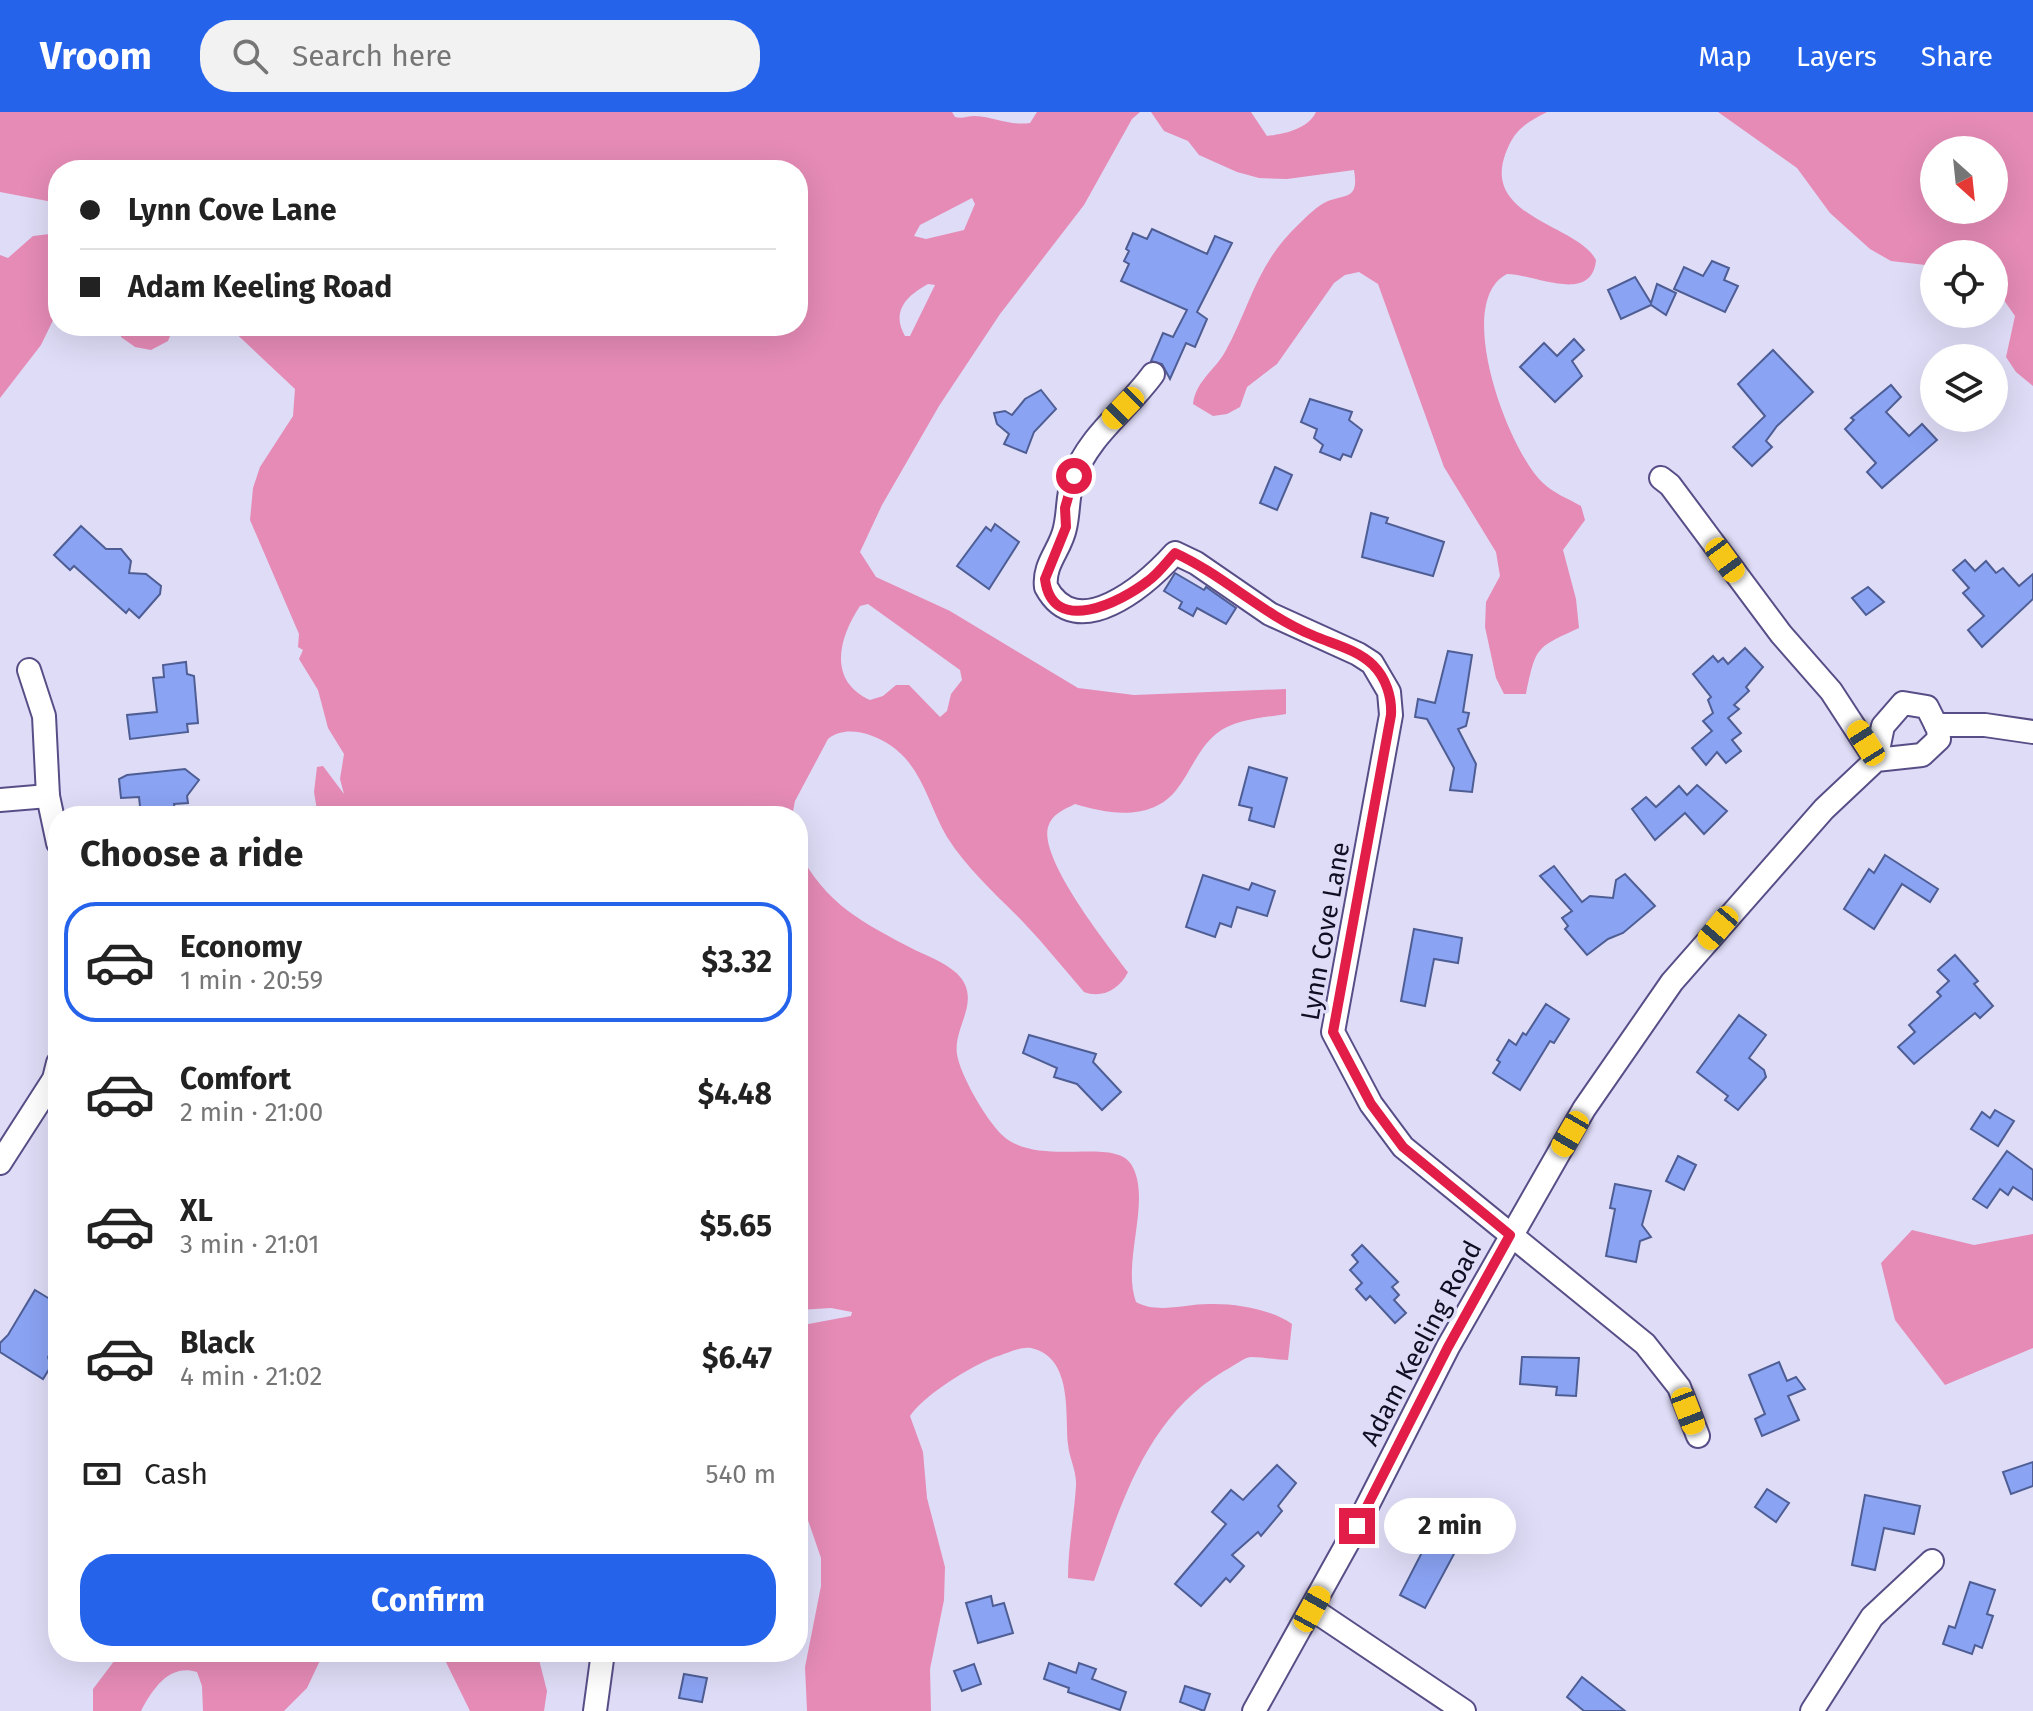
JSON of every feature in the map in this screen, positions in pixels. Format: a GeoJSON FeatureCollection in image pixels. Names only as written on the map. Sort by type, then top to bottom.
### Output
{"type":"FeatureCollection","features":[{"type":"Feature","properties":{"kind":"street","name":"Lynn Cove Lane"},"geometry":{"type":"LineString","coordinates":[[1153,374],[1104,427],[1080,465],[1065,508],[1066,527],[1045,579],[1052,599],[1068,610],[1083,612],[1132,593],[1152,578],[1175,553],[1196,563],[1270,614],[1358,654],[1382,676],[1389,692],[1391,715],[1333,1032],[1371,1104],[1403,1147],[1645,1344],[1679,1387],[1698,1436]]}},
{"type":"Feature","properties":{"kind":"street"},"geometry":{"type":"LineString","coordinates":[[1661,478],[1670,485],[1787,641],[1831,691],[1876,760]]}},
{"type":"Feature","properties":{"kind":"street"},"geometry":{"type":"LineString","coordinates":[[29,670],[44,716],[50,806]]}},
{"type":"Feature","properties":{"kind":"street"},"geometry":{"type":"LineString","coordinates":[[1903,703],[1927,707],[1939,739],[1922,755],[1876,760],[1883,726],[1903,703]]}},
{"type":"Feature","properties":{"kind":"street"},"geometry":{"type":"LineString","coordinates":[[1936,725],[1985,725],[2033,732]]}},
{"type":"Feature","properties":{"kind":"street","name":"Adam Keeling Road"},"geometry":{"type":"LineString","coordinates":[[1254,1711],[1312,1609],[1510,1235],[1584,1109],[1672,982],[1814,820],[1876,760]]}},
{"type":"Feature","properties":{"kind":"street"},"geometry":{"type":"LineString","coordinates":[[0,800],[48,796]]}},
{"type":"Feature","properties":{"kind":"street"},"geometry":{"type":"LineString","coordinates":[[0,1163],[48,1088]]}},
{"type":"Feature","properties":{"kind":"street"},"geometry":{"type":"LineString","coordinates":[[1812,1711],[1872,1617],[1932,1561]]}},
{"type":"Feature","properties":{"kind":"street"},"geometry":{"type":"LineString","coordinates":[[1312,1609],[1464,1711]]}},
{"type":"Feature","properties":{"kind":"street"},"geometry":{"type":"LineString","coordinates":[[595,1711],[602,1662]]}},
{"type":"Feature","properties":{"kind":"shaded area"},"geometry":{"type":"Polygon","coordinates":[[[0,112],[952,112],[958,118],[975,116],[1023,124],[1030,123],[1037,112],[1140,112],[1132,119],[1084,205],[1000,314],[939,406],[882,505],[860,552],[876,577],[950,611],[1078,688],[1134,695],[1286,689],[1286,714],[1240,722],[1223,729],[1204,746],[1177,789],[1155,807],[1129,813],[1101,811],[1075,804],[1052,819],[1048,827],[1048,841],[1054,860],[1077,902],[1128,972],[1115,988],[1097,994],[1084,992],[1032,931],[964,860],[940,825],[924,787],[910,764],[890,745],[867,734],[842,732],[828,739],[794,806],[316,806],[314,792],[317,767],[323,766],[344,794],[340,779],[344,754],[328,728],[318,690],[299,659],[303,650],[298,647],[299,634],[250,520],[253,488],[260,467],[293,416],[295,389],[239,336],[808,336],[808,160],[48,160],[48,201],[0,192],[0,112]],[[972,198],[920,225],[914,236],[926,239],[964,230],[975,204],[972,198]],[[928,284],[907,299],[900,312],[905,336],[910,336],[935,285],[928,284]],[[868,604],[860,606],[842,645],[843,671],[848,682],[870,700],[883,696],[896,685],[909,685],[940,717],[947,711],[951,694],[962,680],[960,670],[868,604]]]}},
{"type":"Feature","properties":{"kind":"shaded area"},"geometry":{"type":"Polygon","coordinates":[[[1151,112],[1251,112],[1267,136],[1301,127],[1316,112],[1547,112],[1516,134],[1505,155],[1502,176],[1507,193],[1519,207],[1586,248],[1596,260],[1592,274],[1584,281],[1560,284],[1507,274],[1491,290],[1485,314],[1485,344],[1492,377],[1515,441],[1543,483],[1581,506],[1585,520],[1563,550],[1576,599],[1579,628],[1540,651],[1532,667],[1526,694],[1504,694],[1496,678],[1485,627],[1486,602],[1500,576],[1496,552],[1444,467],[1378,284],[1359,272],[1345,275],[1334,283],[1277,364],[1247,387],[1240,407],[1227,414],[1213,416],[1193,404],[1202,382],[1225,352],[1273,254],[1316,208],[1353,191],[1354,170],[1287,179],[1259,178],[1237,172],[1199,155],[1188,141],[1164,131],[1151,112]]]}},
{"type":"Feature","properties":{"kind":"shaded area"},"geometry":{"type":"Polygon","coordinates":[[[1718,112],[2033,112],[2033,386],[2016,372],[2008,360],[2015,316],[2008,306],[2008,240],[1920,240],[1920,264],[1891,261],[1870,249],[1830,213],[1797,168],[1718,112]]]}},
{"type":"Feature","properties":{"kind":"shaded area"},"geometry":{"type":"Polygon","coordinates":[[[48,234],[48,331],[41,345],[0,398],[0,255],[8,258],[33,236],[48,234]]]}},
{"type":"Feature","properties":{"kind":"shaded area"},"geometry":{"type":"Polygon","coordinates":[[[170,336],[168,341],[151,350],[135,347],[121,337],[170,336]]]}},
{"type":"Feature","properties":{"kind":"shaded area"},"geometry":{"type":"Polygon","coordinates":[[[808,867],[833,898],[862,921],[946,965],[961,978],[968,997],[957,1044],[959,1063],[974,1096],[1001,1134],[1016,1144],[1034,1150],[1108,1152],[1122,1156],[1131,1164],[1139,1195],[1132,1268],[1136,1302],[1162,1308],[1209,1304],[1241,1306],[1274,1314],[1292,1324],[1288,1360],[1245,1359],[1197,1390],[1175,1412],[1156,1437],[1127,1492],[1094,1581],[1068,1578],[1076,1480],[1068,1444],[1064,1388],[1054,1363],[1045,1353],[1023,1348],[985,1361],[937,1390],[910,1416],[923,1452],[927,1498],[945,1567],[944,1600],[930,1669],[931,1711],[807,1711],[805,1667],[821,1586],[821,1558],[808,1520],[808,1324],[851,1316],[852,1312],[831,1308],[808,1309],[808,867]]]}},
{"type":"Feature","properties":{"kind":"shaded area"},"geometry":{"type":"Polygon","coordinates":[[[1912,1230],[1974,1245],[2033,1234],[2033,1348],[1945,1385],[1895,1320],[1881,1263],[1912,1230]]]}},
{"type":"Feature","properties":{"kind":"shaded area"},"geometry":{"type":"Polygon","coordinates":[[[113,1662],[319,1662],[307,1688],[284,1711],[203,1711],[202,1686],[197,1672],[187,1670],[178,1671],[163,1680],[141,1711],[93,1711],[93,1689],[113,1662]]]}},
{"type":"Feature","properties":{"kind":"shaded area"},"geometry":{"type":"Polygon","coordinates":[[[446,1662],[540,1662],[547,1691],[544,1711],[470,1711],[446,1662]]]}},
{"type":"Feature","properties":{"kind":"building"},"geometry":{"type":"Polygon","coordinates":[[[1152,229],[1207,254],[1215,236],[1232,243],[1197,312],[1207,319],[1195,347],[1186,343],[1170,379],[1162,364],[1151,361],[1163,333],[1173,337],[1187,310],[1121,281],[1129,264],[1124,261],[1133,233],[1147,239],[1152,229]]]}},
{"type":"Feature","properties":{"kind":"building"},"geometry":{"type":"Polygon","coordinates":[[[1712,261],[1729,268],[1724,280],[1738,286],[1725,312],[1674,289],[1684,267],[1703,276],[1712,261]]]}},
{"type":"Feature","properties":{"kind":"building"},"geometry":{"type":"Polygon","coordinates":[[[1635,277],[1651,303],[1657,284],[1676,293],[1666,315],[1651,305],[1621,319],[1608,290],[1635,277]]]}},
{"type":"Feature","properties":{"kind":"building"},"geometry":{"type":"Polygon","coordinates":[[[1574,339],[1584,350],[1572,361],[1582,376],[1555,402],[1520,367],[1544,343],[1557,356],[1574,339]]]}},
{"type":"Feature","properties":{"kind":"building"},"geometry":{"type":"Polygon","coordinates":[[[1773,350],[1813,392],[1777,426],[1766,441],[1772,447],[1752,466],[1733,447],[1765,416],[1738,384],[1773,350]]]}},
{"type":"Feature","properties":{"kind":"building"},"geometry":{"type":"Polygon","coordinates":[[[1891,385],[1901,397],[1886,412],[1909,436],[1920,426],[1920,432],[1930,432],[1937,440],[1882,488],[1867,472],[1876,463],[1845,429],[1854,420],[1851,418],[1891,385]]]}},
{"type":"Feature","properties":{"kind":"building"},"geometry":{"type":"Polygon","coordinates":[[[1041,390],[1056,409],[1034,432],[1026,453],[1004,444],[1009,434],[997,424],[994,413],[1005,411],[1012,415],[1025,399],[1041,390]]]}},
{"type":"Feature","properties":{"kind":"building"},"geometry":{"type":"Polygon","coordinates":[[[1310,399],[1352,412],[1349,420],[1362,430],[1351,457],[1343,454],[1340,460],[1320,452],[1323,445],[1314,438],[1317,429],[1301,422],[1310,399]]]}},
{"type":"Feature","properties":{"kind":"building"},"geometry":{"type":"Polygon","coordinates":[[[1275,467],[1292,475],[1277,510],[1260,503],[1275,467]]]}},
{"type":"Feature","properties":{"kind":"building"},"geometry":{"type":"Polygon","coordinates":[[[1371,513],[1388,518],[1386,523],[1444,542],[1433,576],[1362,557],[1371,513]]]}},
{"type":"Feature","properties":{"kind":"building"},"geometry":{"type":"Polygon","coordinates":[[[995,524],[1019,542],[989,589],[957,566],[986,527],[991,531],[995,524]]]}},
{"type":"Feature","properties":{"kind":"building"},"geometry":{"type":"Polygon","coordinates":[[[81,526],[106,549],[121,549],[131,561],[129,573],[146,574],[161,586],[160,594],[139,618],[129,609],[126,613],[74,566],[70,570],[54,555],[81,526]]]}},
{"type":"Feature","properties":{"kind":"building"},"geometry":{"type":"Polygon","coordinates":[[[1965,560],[1975,571],[1986,561],[1996,573],[2003,568],[2019,586],[2033,574],[2033,599],[1982,647],[1968,630],[1984,616],[1963,593],[1969,588],[1953,570],[1965,560]]]}},
{"type":"Feature","properties":{"kind":"building"},"geometry":{"type":"Polygon","coordinates":[[[1175,573],[1204,590],[1206,587],[1236,608],[1226,624],[1197,608],[1193,616],[1179,608],[1182,602],[1164,591],[1175,573]]]}},
{"type":"Feature","properties":{"kind":"building"},"geometry":{"type":"Polygon","coordinates":[[[1868,587],[1884,602],[1866,615],[1852,598],[1868,587]]]}},
{"type":"Feature","properties":{"kind":"building"},"geometry":{"type":"Polygon","coordinates":[[[1745,648],[1763,667],[1746,687],[1749,691],[1734,705],[1739,709],[1728,718],[1741,733],[1732,740],[1741,751],[1726,763],[1717,752],[1706,765],[1692,748],[1712,731],[1703,721],[1713,713],[1708,700],[1711,697],[1693,674],[1713,656],[1718,662],[1723,658],[1728,664],[1745,648]]]}},
{"type":"Feature","properties":{"kind":"building"},"geometry":{"type":"Polygon","coordinates":[[[1448,651],[1472,655],[1463,712],[1469,713],[1466,726],[1458,729],[1476,764],[1472,792],[1450,790],[1454,768],[1427,719],[1415,717],[1418,699],[1435,703],[1448,651]]]}},
{"type":"Feature","properties":{"kind":"building"},"geometry":{"type":"Polygon","coordinates":[[[186,662],[187,674],[194,676],[198,723],[187,724],[188,732],[130,739],[127,715],[157,712],[153,678],[164,677],[163,665],[186,662]]]}},
{"type":"Feature","properties":{"kind":"building"},"geometry":{"type":"Polygon","coordinates":[[[1249,767],[1287,778],[1274,827],[1249,820],[1252,808],[1239,805],[1249,767]]]}},
{"type":"Feature","properties":{"kind":"building"},"geometry":{"type":"Polygon","coordinates":[[[185,769],[199,780],[187,796],[188,803],[140,806],[139,797],[121,798],[119,779],[127,775],[185,769]]]}},
{"type":"Feature","properties":{"kind":"building"},"geometry":{"type":"Polygon","coordinates":[[[1697,785],[1727,811],[1704,834],[1685,813],[1655,840],[1632,809],[1646,797],[1656,807],[1679,786],[1687,795],[1697,785]]]}},
{"type":"Feature","properties":{"kind":"building"},"geometry":{"type":"Polygon","coordinates":[[[1885,855],[1938,889],[1930,902],[1902,884],[1874,929],[1844,909],[1869,869],[1874,873],[1885,855]]]}},
{"type":"Feature","properties":{"kind":"building"},"geometry":{"type":"Polygon","coordinates":[[[1554,866],[1582,902],[1590,896],[1613,898],[1616,880],[1625,874],[1655,906],[1623,933],[1608,939],[1587,955],[1565,929],[1568,926],[1562,918],[1572,911],[1540,876],[1554,866]]]}},
{"type":"Feature","properties":{"kind":"building"},"geometry":{"type":"Polygon","coordinates":[[[1203,875],[1249,890],[1252,883],[1275,891],[1267,916],[1237,907],[1231,927],[1220,923],[1215,937],[1186,927],[1203,875]]]}},
{"type":"Feature","properties":{"kind":"building"},"geometry":{"type":"Polygon","coordinates":[[[1414,929],[1462,938],[1458,963],[1434,959],[1425,1006],[1401,1001],[1414,929]]]}},
{"type":"Feature","properties":{"kind":"building"},"geometry":{"type":"Polygon","coordinates":[[[1955,955],[1978,981],[1974,984],[1993,1006],[1980,1018],[1975,1013],[1914,1064],[1898,1047],[1915,1032],[1909,1025],[1941,996],[1937,992],[1949,981],[1938,970],[1955,955]]]}},
{"type":"Feature","properties":{"kind":"building"},"geometry":{"type":"Polygon","coordinates":[[[1546,1004],[1569,1019],[1554,1043],[1550,1041],[1520,1090],[1493,1073],[1509,1040],[1516,1045],[1546,1004]]]}},
{"type":"Feature","properties":{"kind":"building"},"geometry":{"type":"Polygon","coordinates":[[[1739,1015],[1766,1035],[1749,1058],[1764,1070],[1766,1077],[1738,1110],[1725,1100],[1728,1096],[1697,1072],[1739,1015]]]}},
{"type":"Feature","properties":{"kind":"building"},"geometry":{"type":"Polygon","coordinates":[[[1029,1035],[1096,1054],[1093,1062],[1121,1092],[1102,1110],[1077,1084],[1054,1077],[1057,1068],[1023,1053],[1029,1035]]]}},
{"type":"Feature","properties":{"kind":"building"},"geometry":{"type":"Polygon","coordinates":[[[1995,1110],[2014,1121],[1998,1146],[1971,1129],[1982,1112],[1990,1118],[1995,1110]]]}},
{"type":"Feature","properties":{"kind":"building"},"geometry":{"type":"Polygon","coordinates":[[[2007,1151],[2033,1170],[2033,1200],[2013,1187],[2008,1195],[2000,1189],[1987,1208],[1973,1199],[2007,1151]]]}},
{"type":"Feature","properties":{"kind":"building"},"geometry":{"type":"Polygon","coordinates":[[[1678,1156],[1696,1165],[1684,1190],[1666,1181],[1678,1156]]]}},
{"type":"Feature","properties":{"kind":"building"},"geometry":{"type":"Polygon","coordinates":[[[1615,1184],[1651,1191],[1642,1225],[1651,1237],[1640,1241],[1636,1262],[1606,1256],[1615,1209],[1610,1208],[1615,1184]]]}},
{"type":"Feature","properties":{"kind":"building"},"geometry":{"type":"Polygon","coordinates":[[[1362,1245],[1398,1282],[1392,1287],[1399,1295],[1394,1300],[1406,1313],[1395,1323],[1370,1296],[1366,1300],[1356,1289],[1362,1283],[1350,1270],[1358,1262],[1352,1255],[1362,1245]]]}},
{"type":"Feature","properties":{"kind":"building"},"geometry":{"type":"Polygon","coordinates":[[[35,1290],[48,1298],[48,1371],[43,1379],[0,1352],[0,1343],[35,1290]]]}},
{"type":"Feature","properties":{"kind":"building"},"geometry":{"type":"Polygon","coordinates":[[[1522,1357],[1579,1358],[1576,1396],[1556,1395],[1557,1387],[1520,1384],[1522,1357]]]}},
{"type":"Feature","properties":{"kind":"building"},"geometry":{"type":"Polygon","coordinates":[[[1779,1362],[1787,1381],[1796,1377],[1805,1389],[1788,1396],[1799,1420],[1762,1436],[1755,1419],[1765,1414],[1749,1375],[1779,1362]]]}},
{"type":"Feature","properties":{"kind":"building"},"geometry":{"type":"Polygon","coordinates":[[[2033,1462],[2033,1486],[2011,1494],[2003,1472],[2033,1462]]]}},
{"type":"Feature","properties":{"kind":"building"},"geometry":{"type":"Polygon","coordinates":[[[1277,1465],[1296,1483],[1278,1506],[1282,1511],[1261,1536],[1258,1532],[1232,1555],[1244,1566],[1230,1582],[1226,1578],[1201,1606],[1175,1584],[1226,1524],[1212,1512],[1231,1490],[1243,1500],[1277,1465]]]}},
{"type":"Feature","properties":{"kind":"building"},"geometry":{"type":"Polygon","coordinates":[[[1767,1489],[1789,1503],[1776,1522],[1755,1507],[1767,1489]]]}},
{"type":"Feature","properties":{"kind":"building"},"geometry":{"type":"Polygon","coordinates":[[[1865,1495],[1920,1506],[1914,1534],[1884,1528],[1875,1570],[1852,1565],[1865,1495]]]}},
{"type":"Feature","properties":{"kind":"building"},"geometry":{"type":"Polygon","coordinates":[[[1435,1527],[1461,1541],[1425,1608],[1400,1595],[1435,1527]]]}},
{"type":"Feature","properties":{"kind":"building"},"geometry":{"type":"Polygon","coordinates":[[[1970,1582],[1995,1590],[1987,1614],[1993,1616],[1982,1648],[1975,1645],[1972,1654],[1943,1644],[1949,1626],[1955,1628],[1970,1582]]]}},
{"type":"Feature","properties":{"kind":"building"},"geometry":{"type":"Polygon","coordinates":[[[991,1596],[993,1606],[1004,1603],[1013,1633],[978,1643],[966,1603],[991,1596]]]}},
{"type":"Feature","properties":{"kind":"building"},"geometry":{"type":"Polygon","coordinates":[[[1049,1663],[1076,1673],[1079,1663],[1096,1669],[1092,1679],[1126,1692],[1120,1710],[1068,1692],[1069,1688],[1044,1679],[1049,1663]]]}},
{"type":"Feature","properties":{"kind":"building"},"geometry":{"type":"Polygon","coordinates":[[[974,1664],[981,1684],[962,1691],[954,1671],[974,1664]]]}},
{"type":"Feature","properties":{"kind":"building"},"geometry":{"type":"Polygon","coordinates":[[[684,1674],[707,1678],[702,1702],[679,1698],[684,1674]]]}},
{"type":"Feature","properties":{"kind":"building"},"geometry":{"type":"Polygon","coordinates":[[[1582,1677],[1625,1711],[1584,1711],[1567,1697],[1582,1677]]]}},
{"type":"Feature","properties":{"kind":"building"},"geometry":{"type":"Polygon","coordinates":[[[1185,1686],[1210,1694],[1204,1711],[1180,1702],[1185,1686]]]}},
{"type":"Feature","properties":{"kind":"route"},"geometry":{"type":"LineString","coordinates":[[1074,476],[1065,508],[1066,527],[1045,579],[1052,599],[1060,606],[1083,612],[1109,604],[1132,593],[1152,578],[1175,553],[1196,563],[1270,614],[1372,663],[1389,692],[1391,715],[1333,1032],[1371,1104],[1403,1147],[1510,1235],[1448,1347],[1357,1526]]}}]}
